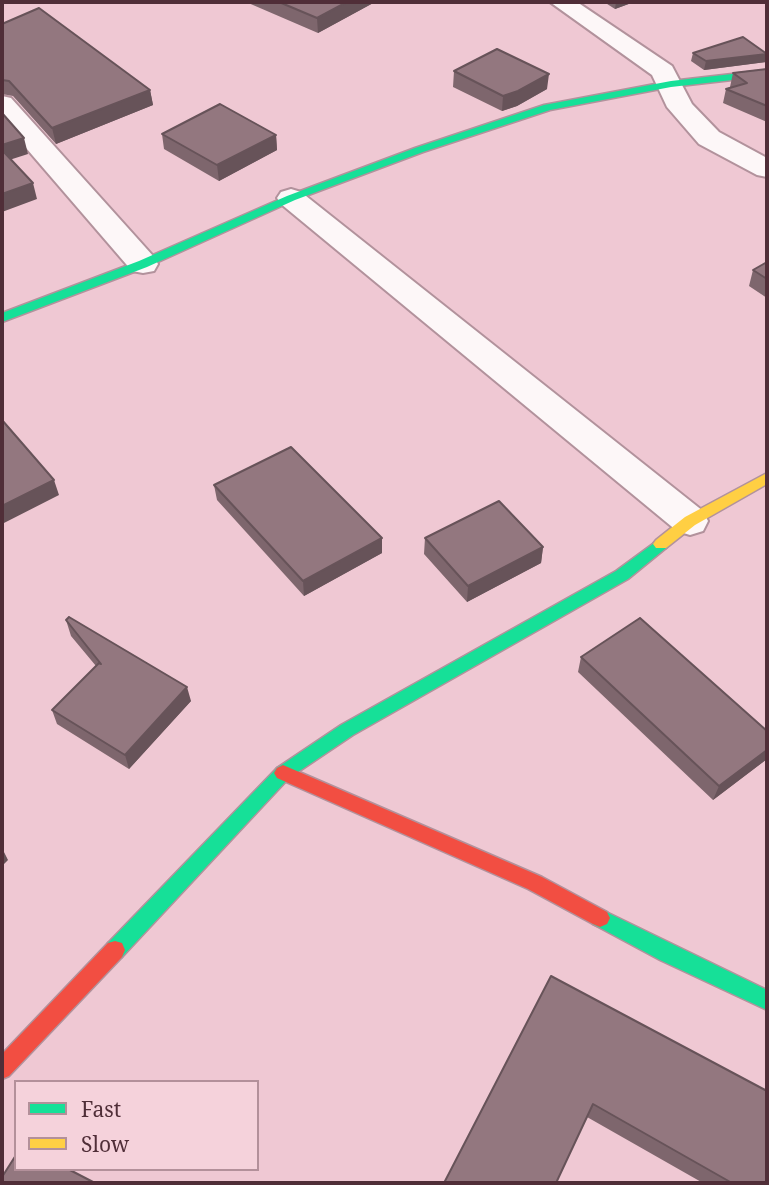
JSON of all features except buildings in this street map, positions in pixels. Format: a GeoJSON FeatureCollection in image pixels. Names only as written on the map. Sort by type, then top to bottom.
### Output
{"type":"FeatureCollection","features":[{"type":"Feature","properties":{"kind":"street"},"geometry":{"type":"LineString","coordinates":[[562,2],[663,71],[680,107],[709,138],[767,169]]}},
{"type":"Feature","properties":{"kind":"street"},"geometry":{"type":"LineString","coordinates":[[2,318],[142,264],[291,198],[419,150],[548,107],[671,84],[767,73]]}},
{"type":"Feature","properties":{"kind":"street"},"geometry":{"type":"LineString","coordinates":[[2,104],[142,264]]}},
{"type":"Feature","properties":{"kind":"street"},"geometry":{"type":"LineString","coordinates":[[291,198],[690,522]]}},
{"type":"Feature","properties":{"kind":"street"},"geometry":{"type":"LineString","coordinates":[[2,1069],[283,773],[346,730],[622,575],[690,522],[767,478]]}},
{"type":"Feature","properties":{"kind":"street"},"geometry":{"type":"LineString","coordinates":[[283,773],[536,883],[667,953],[767,1000]]}},
{"type":"Feature","properties":{"kind":"traffic: fast"},"geometry":{"type":"LineString","coordinates":[[2,318],[143,264],[291,198],[419,150],[548,107],[671,84],[767,73]]}},
{"type":"Feature","properties":{"kind":"traffic: fast"},"geometry":{"type":"LineString","coordinates":[[115,950],[283,773],[347,730],[622,575],[661,544]]}},
{"type":"Feature","properties":{"kind":"traffic: fast"},"geometry":{"type":"LineString","coordinates":[[600,918],[767,1000]]}},
{"type":"Feature","properties":{"kind":"traffic: slow"},"geometry":{"type":"LineString","coordinates":[[661,544],[690,521],[767,478]]}},
{"type":"Feature","properties":{"kind":"traffic: jam"},"geometry":{"type":"LineString","coordinates":[[283,773],[535,883],[600,918]]}},
{"type":"Feature","properties":{"kind":"traffic: jam"},"geometry":{"type":"LineString","coordinates":[[2,1069],[115,950]]}}]}
